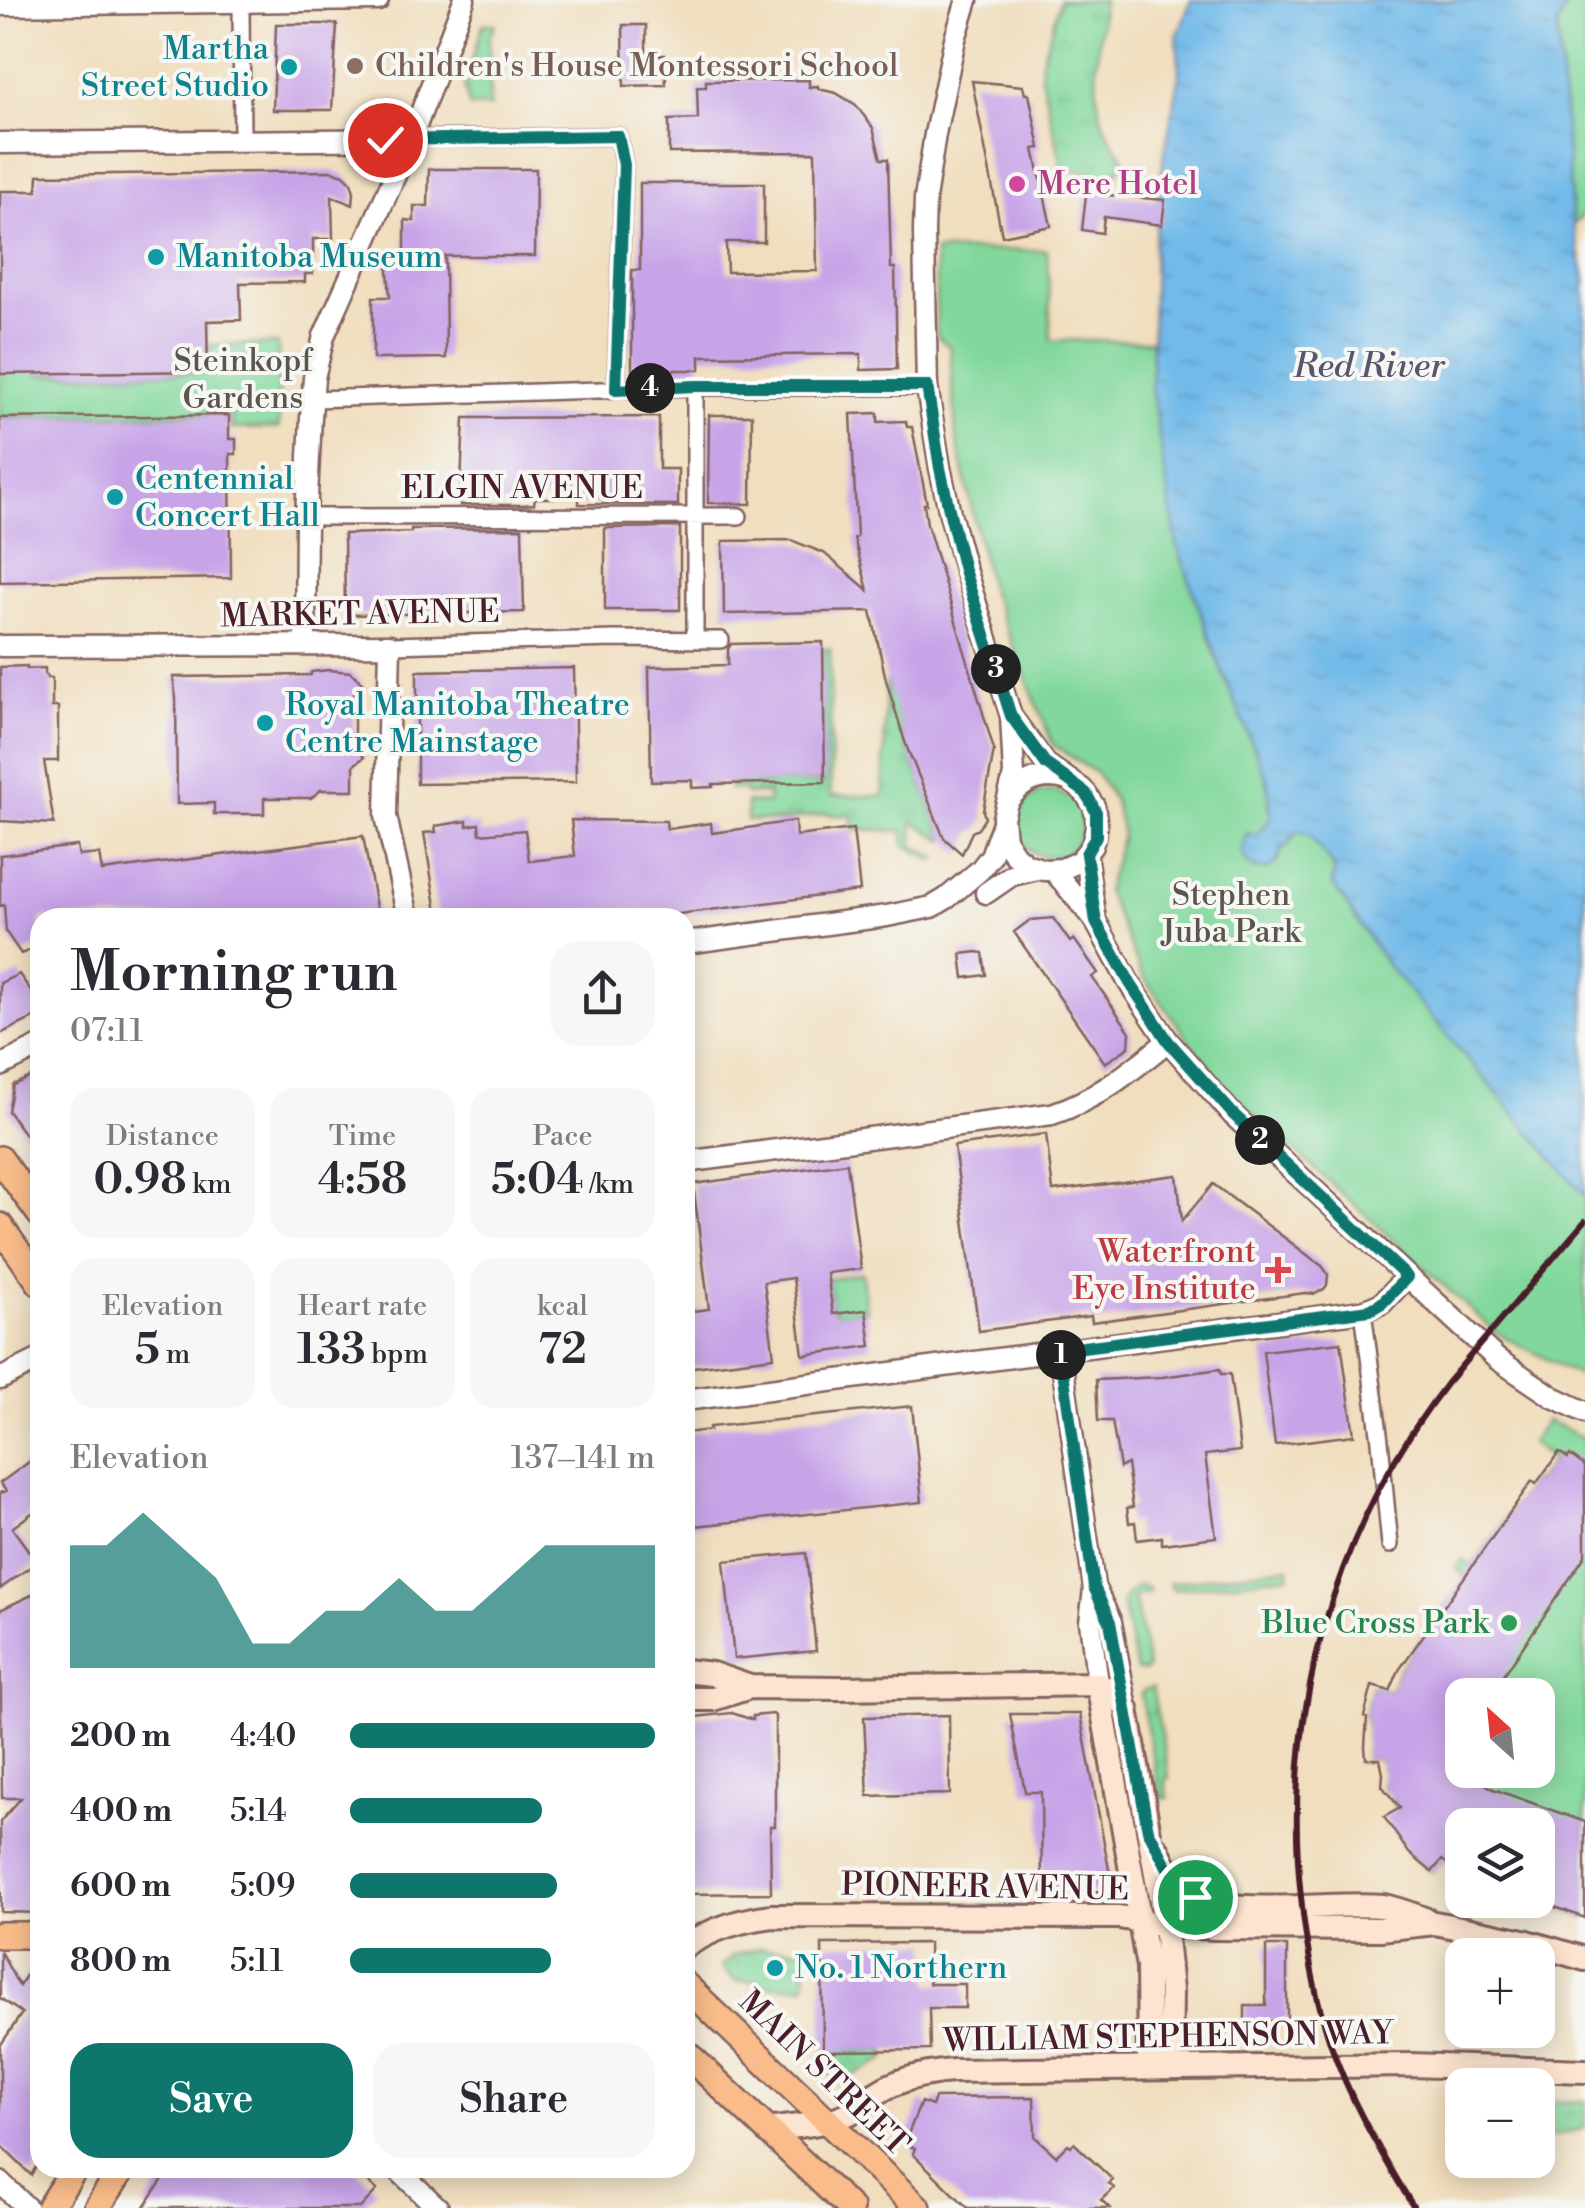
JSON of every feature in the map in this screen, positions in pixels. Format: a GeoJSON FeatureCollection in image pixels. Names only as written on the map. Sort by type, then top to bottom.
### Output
{"type":"FeatureCollection","features":[{"type":"Feature","properties":{"kind":"main road"},"geometry":{"type":"LineString","coordinates":[[0,1159],[30,1200]]}},
{"type":"Feature","properties":{"kind":"main road"},"geometry":{"type":"LineString","coordinates":[[0,1226],[30,1269]]}},
{"type":"Feature","properties":{"kind":"main road"},"geometry":{"type":"LineString","coordinates":[[695,1673],[712,1674],[750,1687],[1098,1684],[1114,1692],[1127,1709],[1165,1926],[1171,1991],[1160,2068]]}},
{"type":"Feature","properties":{"kind":"main road"},"geometry":{"type":"LineString","coordinates":[[1098,1684],[1148,1967],[1160,2068]]}},
{"type":"Feature","properties":{"kind":"main road"},"geometry":{"type":"LineString","coordinates":[[695,1699],[713,1699],[750,1687]]}},
{"type":"Feature","properties":{"kind":"main road"},"geometry":{"type":"LineString","coordinates":[[1148,1830],[1182,1890],[1208,1903],[1385,1906],[1435,1923]]}},
{"type":"Feature","properties":{"kind":"main road","name":"PIONEER AVENUE"},"geometry":{"type":"LineString","coordinates":[[695,1941],[718,1928],[773,1916],[1119,1917],[1165,1926],[1380,1928],[1435,1923],[1524,1941],[1585,1959]]}},
{"type":"Feature","properties":{"kind":"main road"},"geometry":{"type":"LineString","coordinates":[[0,1935],[30,1935]]}},
{"type":"Feature","properties":{"kind":"main road","name":"MAIN STREET"},"geometry":{"type":"LineString","coordinates":[[695,1996],[918,2208]]}},
{"type":"Feature","properties":{"kind":"main road"},"geometry":{"type":"LineString","coordinates":[[695,2062],[850,2208]]}},
{"type":"Feature","properties":{"kind":"main road","name":"WILLIAM STEPHENSON WAY"},"geometry":{"type":"LineString","coordinates":[[766,2130],[827,2121],[855,2111],[868,2098],[893,2084],[936,2072],[1411,2064],[1585,2070]]}},
{"type":"Feature","properties":{"kind":"main road"},"geometry":{"type":"LineString","coordinates":[[48,2208],[68,2178]]}},
{"type":"Feature","properties":{"kind":"main road"},"geometry":{"type":"LineString","coordinates":[[97,2208],[116,2178]]}},
{"type":"Feature","properties":{"kind":"street"},"geometry":{"type":"LineString","coordinates":[[0,5],[378,0]]}},
{"type":"Feature","properties":{"kind":"street"},"geometry":{"type":"LineString","coordinates":[[305,644],[312,398],[324,336],[411,139],[464,0]]}},
{"type":"Feature","properties":{"kind":"street"},"geometry":{"type":"LineString","coordinates":[[695,941],[888,916],[932,906],[947,898],[991,856],[1004,814],[1014,775],[1011,716],[964,570],[940,468],[927,386],[925,199],[935,134],[967,0]]}},
{"type":"Feature","properties":{"kind":"street"},"geometry":{"type":"LineString","coordinates":[[241,2],[242,141]]}},
{"type":"Feature","properties":{"kind":"street"},"geometry":{"type":"LineString","coordinates":[[0,144],[618,136],[624,165],[616,390]]}},
{"type":"Feature","properties":{"kind":"street"},"geometry":{"type":"LineString","coordinates":[[312,398],[695,386],[927,386]]}},
{"type":"Feature","properties":{"kind":"street"},"geometry":{"type":"LineString","coordinates":[[695,386],[695,639]]}},
{"type":"Feature","properties":{"kind":"street","name":"ELGIN AVENUE"},"geometry":{"type":"LineString","coordinates":[[306,517],[738,516]]}},
{"type":"Feature","properties":{"kind":"street","name":"MARKET AVENUE"},"geometry":{"type":"LineString","coordinates":[[0,646],[721,640]]}},
{"type":"Feature","properties":{"kind":"street"},"geometry":{"type":"LineString","coordinates":[[390,645],[386,816],[406,908]]}},
{"type":"Feature","properties":{"kind":"street"},"geometry":{"type":"LineString","coordinates":[[986,892],[1012,875],[1070,866],[1086,854],[1096,836],[1096,812],[1086,793],[1046,764],[1011,716]]}},
{"type":"Feature","properties":{"kind":"street"},"geometry":{"type":"LineString","coordinates":[[1067,780],[1048,776],[1028,782],[1016,791],[1004,814],[1005,838],[1019,860],[1045,870],[1096,922],[1168,1041],[1233,1114],[1497,1360],[1585,1412]]}},
{"type":"Feature","properties":{"kind":"street"},"geometry":{"type":"LineString","coordinates":[[1086,854],[1096,922]]}},
{"type":"Feature","properties":{"kind":"street"},"geometry":{"type":"LineString","coordinates":[[695,1161],[1052,1114],[1078,1106],[1113,1086],[1168,1041]]}},
{"type":"Feature","properties":{"kind":"street"},"geometry":{"type":"LineString","coordinates":[[0,1066],[30,1051]]}},
{"type":"Feature","properties":{"kind":"street"},"geometry":{"type":"LineString","coordinates":[[695,1399],[1363,1311],[1382,1303],[1407,1277]]}},
{"type":"Feature","properties":{"kind":"street"},"geometry":{"type":"LineString","coordinates":[[1363,1311],[1390,1545]]}},
{"type":"Feature","properties":{"kind":"street"},"geometry":{"type":"LineString","coordinates":[[1060,1350],[1094,1587],[1090,1622],[1098,1684]]}},
{"type":"Feature","properties":{"kind":"street"},"geometry":{"type":"LineString","coordinates":[[0,1379],[30,1364]]}},
{"type":"Feature","properties":{"kind":"street"},"geometry":{"type":"LineString","coordinates":[[1094,1587],[1110,1622],[1127,1709]]}},
{"type":"Feature","properties":{"kind":"street"},"geometry":{"type":"LineString","coordinates":[[406,2178],[438,2208]]}},
{"type":"Feature","properties":{"kind":"street"},"geometry":{"type":"LineString","coordinates":[[0,2182],[26,2208]]}},
{"type":"Feature","properties":{"kind":"green space"},"geometry":{"type":"Polygon","coordinates":[[[1060,0],[1103,0],[1098,99],[1106,130],[1127,165],[1117,169],[1117,175],[1063,169],[1041,77],[1041,63],[1060,0]]]}},
{"type":"Feature","properties":{"kind":"green space"},"geometry":{"type":"Polygon","coordinates":[[[1569,0],[1585,0],[1585,212],[1573,225],[1557,25],[1569,0]]]}},
{"type":"Feature","properties":{"kind":"green space"},"geometry":{"type":"Polygon","coordinates":[[[483,24],[495,24],[489,37],[490,107],[470,107],[464,87],[483,24]]]}},
{"type":"Feature","properties":{"kind":"green space","name":"Stephen Juba Park"},"geometry":{"type":"Polygon","coordinates":[[[1047,250],[1051,340],[1154,341],[1177,546],[1218,661],[1267,780],[1335,868],[1332,883],[1387,965],[1585,1196],[1585,1379],[1495,1332],[1222,1085],[1143,977],[1106,891],[1122,835],[1115,802],[1097,774],[1053,745],[989,587],[956,437],[950,347],[937,336],[935,251],[1047,250]]]}},
{"type":"Feature","properties":{"kind":"green space","name":"Steinkopf Gardens"},"geometry":{"type":"Polygon","coordinates":[[[278,344],[279,428],[232,429],[231,413],[0,417],[0,366],[38,366],[39,375],[208,372],[209,345],[278,344]]]}},
{"type":"Feature","properties":{"kind":"green space"},"geometry":{"type":"Polygon","coordinates":[[[830,649],[831,796],[883,796],[889,682],[906,745],[944,838],[913,821],[913,845],[937,858],[934,861],[905,845],[904,831],[853,829],[851,815],[830,813],[780,821],[747,820],[747,802],[768,803],[769,794],[730,789],[730,783],[825,782],[823,650],[830,649]]]}},
{"type":"Feature","properties":{"kind":"green space"},"geometry":{"type":"Polygon","coordinates":[[[1050,791],[1073,801],[1083,824],[1073,847],[1050,857],[1027,847],[1017,824],[1027,801],[1050,791]]]}},
{"type":"Feature","properties":{"kind":"green space"},"geometry":{"type":"Polygon","coordinates":[[[862,1273],[866,1310],[838,1314],[832,1308],[828,1279],[862,1273]]]}},
{"type":"Feature","properties":{"kind":"green space","name":"Blue Cross Park"},"geometry":{"type":"Polygon","coordinates":[[[1547,1420],[1585,1439],[1585,1918],[1555,1907],[1555,1808],[1445,1808],[1445,1862],[1442,1860],[1432,1872],[1409,1853],[1391,1795],[1382,1786],[1380,1759],[1366,1759],[1364,1717],[1372,1686],[1390,1691],[1399,1670],[1466,1576],[1456,1568],[1462,1560],[1472,1567],[1532,1481],[1536,1483],[1553,1460],[1531,1443],[1547,1420]]]}},
{"type":"Feature","properties":{"kind":"green space"},"geometry":{"type":"Polygon","coordinates":[[[1289,1567],[1290,1575],[1173,1590],[1169,1583],[1289,1567]]]}},
{"type":"Feature","properties":{"kind":"green space"},"geometry":{"type":"Polygon","coordinates":[[[1140,1586],[1149,1591],[1134,1596],[1146,1671],[1136,1670],[1122,1601],[1140,1586]]]}},
{"type":"Feature","properties":{"kind":"green space"},"geometry":{"type":"Polygon","coordinates":[[[1152,1688],[1169,1777],[1165,1780],[1168,1798],[1160,1797],[1141,1695],[1152,1688]]]}},
{"type":"Feature","properties":{"kind":"green space"},"geometry":{"type":"Polygon","coordinates":[[[760,1948],[806,1949],[805,1986],[760,1986],[759,1981],[735,1981],[721,1967],[732,1956],[760,1948]]]}},
{"type":"Feature","properties":{"kind":"green space"},"geometry":{"type":"Polygon","coordinates":[[[885,2050],[885,2059],[838,2083],[831,2075],[831,2051],[885,2050]]]}},
{"type":"Feature","properties":{"kind":"green space"},"geometry":{"type":"Polygon","coordinates":[[[1585,2101],[1585,2128],[1555,2136],[1555,2102],[1585,2101]]]}},
{"type":"Feature","properties":{"kind":"water","name":"Red River"},"geometry":{"type":"Polygon","coordinates":[[[1191,0],[1569,0],[1557,25],[1573,225],[1585,278],[1585,1196],[1387,965],[1332,883],[1335,868],[1310,835],[1298,831],[1282,847],[1275,864],[1263,870],[1251,865],[1241,851],[1247,833],[1256,836],[1271,818],[1267,780],[1218,661],[1177,546],[1151,387],[1154,244],[1163,161],[1180,74],[1177,37],[1191,0]]]}},
{"type":"Feature","properties":{"kind":"building"},"geometry":{"type":"Polygon","coordinates":[[[276,24],[337,24],[332,110],[273,110],[276,24]]]}},
{"type":"Feature","properties":{"kind":"building"},"geometry":{"type":"Polygon","coordinates":[[[623,25],[646,25],[646,55],[665,55],[666,85],[624,86],[623,25]]]}},
{"type":"Feature","properties":{"kind":"building"},"geometry":{"type":"Polygon","coordinates":[[[809,80],[809,87],[818,86],[856,105],[873,128],[881,159],[888,159],[897,369],[861,370],[861,354],[700,356],[700,370],[660,370],[660,375],[632,376],[632,270],[640,270],[640,183],[764,183],[764,242],[726,242],[727,272],[817,271],[815,152],[669,153],[669,120],[698,119],[697,87],[706,87],[706,81],[809,80]]]}},
{"type":"Feature","properties":{"kind":"building","name":"Mere Hotel"},"geometry":{"type":"Polygon","coordinates":[[[972,81],[1023,86],[1025,94],[1029,94],[1040,148],[1034,149],[1051,226],[1002,236],[972,81]]]}},
{"type":"Feature","properties":{"kind":"building"},"geometry":{"type":"Polygon","coordinates":[[[429,169],[536,169],[535,256],[445,256],[446,358],[373,359],[373,297],[390,297],[387,258],[405,258],[405,220],[414,221],[414,206],[428,206],[429,169]]]}},
{"type":"Feature","properties":{"kind":"building","name":"Manitoba Museum"},"geometry":{"type":"Polygon","coordinates":[[[332,171],[351,182],[353,205],[332,196],[333,239],[313,239],[313,274],[305,274],[305,282],[240,283],[241,320],[207,321],[208,371],[0,374],[0,191],[37,191],[38,175],[332,171]]]}},
{"type":"Feature","properties":{"kind":"building"},"geometry":{"type":"Polygon","coordinates":[[[1088,178],[1109,181],[1107,195],[1165,200],[1162,225],[1104,217],[1102,233],[1082,230],[1088,178]]]}},
{"type":"Feature","properties":{"kind":"building"},"geometry":{"type":"Polygon","coordinates":[[[878,413],[878,422],[906,421],[907,427],[912,427],[927,504],[927,524],[994,750],[985,818],[972,832],[962,854],[944,838],[906,745],[871,611],[724,614],[723,541],[791,540],[824,553],[868,590],[854,538],[857,537],[851,414],[878,413]]]}},
{"type":"Feature","properties":{"kind":"building","name":"Centennial Concert Hall"},"geometry":{"type":"Polygon","coordinates":[[[229,415],[229,439],[236,439],[236,454],[230,454],[231,578],[0,582],[0,418],[229,415]]]}},
{"type":"Feature","properties":{"kind":"building"},"geometry":{"type":"Polygon","coordinates":[[[709,415],[752,415],[751,504],[708,503],[709,415]]]}},
{"type":"Feature","properties":{"kind":"building"},"geometry":{"type":"Polygon","coordinates":[[[659,417],[659,469],[678,469],[678,505],[579,504],[579,498],[535,498],[534,504],[460,505],[464,418],[659,417]]]}},
{"type":"Feature","properties":{"kind":"building"},"geometry":{"type":"Polygon","coordinates":[[[680,527],[680,610],[605,610],[605,528],[680,527]]]}},
{"type":"Feature","properties":{"kind":"building"},"geometry":{"type":"Polygon","coordinates":[[[522,528],[524,612],[345,615],[344,534],[522,528]]]}},
{"type":"Feature","properties":{"kind":"building"},"geometry":{"type":"Polygon","coordinates":[[[823,642],[825,782],[713,784],[692,788],[692,780],[651,781],[649,667],[728,665],[731,644],[823,642]]]}},
{"type":"Feature","properties":{"kind":"building"},"geometry":{"type":"Polygon","coordinates":[[[0,667],[45,668],[47,678],[52,678],[52,707],[58,707],[58,761],[44,761],[54,824],[0,821],[0,667]]]}},
{"type":"Feature","properties":{"kind":"building"},"geometry":{"type":"Polygon","coordinates":[[[574,668],[576,782],[417,784],[417,671],[574,668]]]}},
{"type":"Feature","properties":{"kind":"building","name":"Royal Manitoba Theatre Centre Mainstage"},"geometry":{"type":"Polygon","coordinates":[[[328,670],[351,672],[363,684],[354,693],[354,746],[364,757],[354,765],[354,790],[321,790],[311,798],[264,798],[264,814],[214,814],[214,803],[177,804],[173,677],[311,675],[328,670]]]}},
{"type":"Feature","properties":{"kind":"building"},"geometry":{"type":"Polygon","coordinates":[[[571,820],[666,821],[667,829],[711,823],[712,833],[795,821],[796,836],[853,829],[860,891],[695,912],[695,908],[436,908],[424,833],[436,832],[435,826],[467,821],[467,826],[479,824],[480,834],[525,830],[529,861],[575,856],[571,820]]]}},
{"type":"Feature","properties":{"kind":"building"},"geometry":{"type":"Polygon","coordinates":[[[363,836],[376,908],[30,908],[30,950],[21,954],[6,932],[4,905],[0,906],[0,855],[77,846],[79,856],[99,854],[102,871],[363,836]]]}},
{"type":"Feature","properties":{"kind":"building"},"geometry":{"type":"Polygon","coordinates":[[[1053,918],[1098,973],[1092,977],[1130,1032],[1129,1047],[1105,1063],[1014,932],[1030,920],[1053,918]]]}},
{"type":"Feature","properties":{"kind":"building"},"geometry":{"type":"Polygon","coordinates":[[[983,953],[986,975],[964,978],[961,954],[983,953]]]}},
{"type":"Feature","properties":{"kind":"building"},"geometry":{"type":"Polygon","coordinates":[[[19,974],[30,990],[30,1020],[0,1034],[0,983],[19,974]]]}},
{"type":"Feature","properties":{"kind":"building"},"geometry":{"type":"Polygon","coordinates":[[[30,1077],[30,1141],[8,1111],[13,1085],[30,1077]]]}},
{"type":"Feature","properties":{"kind":"building"},"geometry":{"type":"Polygon","coordinates":[[[1046,1134],[1053,1191],[1177,1175],[1182,1221],[1213,1184],[1322,1266],[1328,1274],[1327,1285],[1315,1294],[1092,1322],[1091,1316],[979,1331],[954,1146],[1046,1134]]]}},
{"type":"Feature","properties":{"kind":"building"},"geometry":{"type":"Polygon","coordinates":[[[847,1163],[861,1269],[827,1273],[833,1314],[866,1310],[871,1346],[803,1355],[793,1278],[764,1282],[774,1357],[695,1367],[695,1311],[709,1309],[695,1184],[847,1163]]]}},
{"type":"Feature","properties":{"kind":"building"},"geometry":{"type":"Polygon","coordinates":[[[1341,1342],[1354,1435],[1275,1445],[1263,1351],[1341,1342]]]}},
{"type":"Feature","properties":{"kind":"building"},"geometry":{"type":"Polygon","coordinates":[[[1220,1369],[1221,1374],[1230,1374],[1240,1451],[1205,1455],[1216,1537],[1162,1544],[1162,1537],[1137,1540],[1135,1522],[1129,1523],[1127,1508],[1133,1507],[1127,1464],[1120,1468],[1112,1421],[1098,1421],[1096,1380],[1220,1369]]]}},
{"type":"Feature","properties":{"kind":"building"},"geometry":{"type":"Polygon","coordinates":[[[912,1406],[922,1502],[695,1526],[695,1432],[710,1430],[709,1427],[912,1406]]]}},
{"type":"Feature","properties":{"kind":"building","name":"Blue Cross Park"},"geometry":{"type":"Polygon","coordinates":[[[1559,1452],[1585,1466],[1585,1556],[1502,1678],[1445,1678],[1445,1788],[1492,1788],[1546,1808],[1445,1808],[1445,1862],[1442,1860],[1432,1872],[1409,1853],[1384,1817],[1400,1808],[1382,1786],[1380,1759],[1366,1759],[1364,1717],[1372,1686],[1390,1691],[1399,1670],[1532,1481],[1536,1484],[1559,1452]]]}},
{"type":"Feature","properties":{"kind":"building"},"geometry":{"type":"Polygon","coordinates":[[[30,1461],[30,1514],[12,1528],[30,1552],[30,1567],[0,1589],[0,1493],[6,1491],[0,1483],[30,1461]]]}},
{"type":"Feature","properties":{"kind":"building"},"geometry":{"type":"Polygon","coordinates":[[[806,1553],[816,1651],[734,1659],[724,1561],[806,1553]]]}},
{"type":"Feature","properties":{"kind":"building"},"geometry":{"type":"Polygon","coordinates":[[[30,1596],[30,1913],[1,1912],[0,1822],[21,1798],[2,1798],[0,1610],[30,1596]]]}},
{"type":"Feature","properties":{"kind":"building"},"geometry":{"type":"Polygon","coordinates":[[[732,1713],[753,1720],[753,1716],[775,1716],[771,1893],[695,1894],[695,1717],[732,1713]]]}},
{"type":"Feature","properties":{"kind":"building"},"geometry":{"type":"Polygon","coordinates":[[[1010,1714],[1080,1714],[1113,1891],[1042,1892],[1041,1792],[1025,1792],[1010,1714]]]}},
{"type":"Feature","properties":{"kind":"building"},"geometry":{"type":"Polygon","coordinates":[[[949,1715],[950,1794],[868,1796],[864,1717],[949,1715]]]}},
{"type":"Feature","properties":{"kind":"building","name":"Blue Cross Park"},"geometry":{"type":"Polygon","coordinates":[[[1555,1811],[1585,1822],[1585,1918],[1555,1907],[1555,1811]]]}},
{"type":"Feature","properties":{"kind":"building"},"geometry":{"type":"Polygon","coordinates":[[[929,1943],[929,1984],[965,1984],[965,2008],[929,2008],[930,2050],[823,2051],[822,1944],[929,1943]]]}},
{"type":"Feature","properties":{"kind":"building"},"geometry":{"type":"Polygon","coordinates":[[[1266,1946],[1287,1946],[1287,2021],[1266,2021],[1266,2033],[1245,2033],[1245,2006],[1266,2006],[1266,1946]]]}},
{"type":"Feature","properties":{"kind":"building"},"geometry":{"type":"Polygon","coordinates":[[[0,1951],[19,1986],[30,1970],[30,2174],[0,2145],[0,2046],[22,2013],[0,1998],[0,1951]]]}},
{"type":"Feature","properties":{"kind":"building"},"geometry":{"type":"Polygon","coordinates":[[[1034,2097],[1035,2137],[1056,2156],[1074,2143],[1113,2180],[1109,2184],[1114,2188],[1101,2200],[1110,2208],[968,2208],[913,2154],[915,2148],[904,2144],[921,2102],[932,2106],[935,2098],[1034,2097]]]}},
{"type":"Feature","properties":{"kind":"building"},"geometry":{"type":"Polygon","coordinates":[[[164,2178],[364,2178],[377,2190],[360,2208],[144,2208],[164,2178]]]}},
{"type":"Feature","properties":{"kind":"railway"},"geometry":{"type":"LineString","coordinates":[[1414,2208],[1346,2083],[1315,1986],[1301,1897],[1297,1828],[1299,1760],[1309,1692],[1324,1626],[1346,1562],[1374,1499],[1407,1440],[1447,1383],[1585,1221]]}},
{"type":"Feature","properties":{"kind":"place","name":"Children's House Montessori School"},"geometry":{"type":"Point","coordinates":[355,66]}},
{"type":"Feature","properties":{"kind":"place","name":"Martha Street Studio"},"geometry":{"type":"Point","coordinates":[289,67]}},
{"type":"Feature","properties":{"kind":"place","name":"Mere Hotel"},"geometry":{"type":"Point","coordinates":[1017,184]}},
{"type":"Feature","properties":{"kind":"place","name":"Manitoba Museum"},"geometry":{"type":"Point","coordinates":[156,257]}},
{"type":"Feature","properties":{"kind":"place","name":"Centennial Concert Hall"},"geometry":{"type":"Point","coordinates":[115,497]}},
{"type":"Feature","properties":{"kind":"place","name":"Royal Manitoba Theatre Centre Mainstage"},"geometry":{"type":"Point","coordinates":[265,723]}},
{"type":"Feature","properties":{"kind":"place","name":"Waterfront Eye Institute"},"geometry":{"type":"Point","coordinates":[1278,1270]}},
{"type":"Feature","properties":{"kind":"place","name":"Blue Cross Park"},"geometry":{"type":"Point","coordinates":[1509,1623]}},
{"type":"Feature","properties":{"kind":"place","name":"No. 1 Northern"},"geometry":{"type":"Point","coordinates":[775,1968]}},
{"type":"Feature","properties":{"kind":"route"},"geometry":{"type":"LineString","coordinates":[[385,140],[618,136],[624,165],[616,390],[927,386],[940,468],[964,570],[1011,716],[1046,764],[1082,789],[1096,812],[1096,836],[1086,854],[1096,922],[1168,1041],[1233,1114],[1407,1277],[1370,1310],[1060,1350],[1094,1587],[1110,1622],[1148,1830],[1173,1878],[1182,1890],[1195,1897]]}}]}
